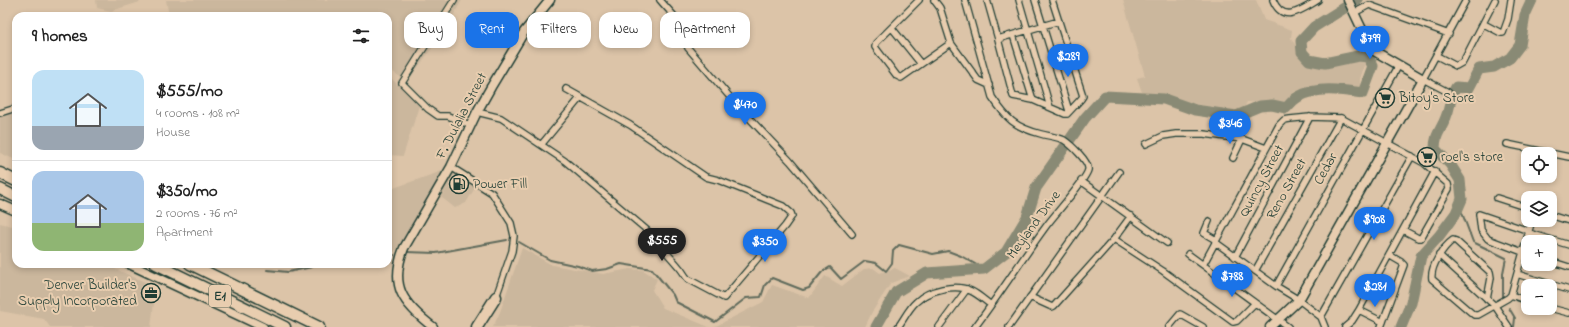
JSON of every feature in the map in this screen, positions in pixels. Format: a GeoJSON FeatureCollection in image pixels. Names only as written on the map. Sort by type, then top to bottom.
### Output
{"type":"FeatureCollection","features":[{"type":"Feature","properties":{"kind":"highway"},"geometry":{"type":"LineString","coordinates":[[0,173],[12,179]]}},
{"type":"Feature","properties":{"kind":"highway"},"geometry":{"type":"LineString","coordinates":[[0,189],[12,195]]}},
{"type":"Feature","properties":{"kind":"highway","name":"E1"},"geometry":{"type":"LineString","coordinates":[[164,268],[285,327]]}},
{"type":"Feature","properties":{"kind":"highway","name":"E1"},"geometry":{"type":"LineString","coordinates":[[198,268],[319,327]]}},
{"type":"Feature","properties":{"kind":"highway"},"geometry":{"type":"LineString","coordinates":[[477,327],[496,297]]}},
{"type":"Feature","properties":{"kind":"highway"},"geometry":{"type":"LineString","coordinates":[[482,327],[496,297]]}},
{"type":"Feature","properties":{"kind":"street"},"geometry":{"type":"LineString","coordinates":[[454,0],[402,83],[428,109],[438,116],[448,116],[470,125]]}},
{"type":"Feature","properties":{"kind":"street","name":"F. Dulalia Street"},"geometry":{"type":"LineString","coordinates":[[433,327],[410,308],[404,299],[398,283],[400,257],[451,167],[470,125],[517,42],[550,0]]}},
{"type":"Feature","properties":{"kind":"street"},"geometry":{"type":"LineString","coordinates":[[660,0],[675,17],[688,48],[735,103],[790,161],[852,234]]}},
{"type":"Feature","properties":{"kind":"street"},"geometry":{"type":"LineString","coordinates":[[919,0],[876,43],[875,47],[887,64],[897,76],[901,78],[951,43]]}},
{"type":"Feature","properties":{"kind":"street"},"geometry":{"type":"LineString","coordinates":[[934,0],[940,8],[951,43],[978,80],[988,85]]}},
{"type":"Feature","properties":{"kind":"street"},"geometry":{"type":"LineString","coordinates":[[967,0],[988,85]]}},
{"type":"Feature","properties":{"kind":"street"},"geometry":{"type":"LineString","coordinates":[[987,0],[1012,95],[1033,100],[1064,114],[1082,99],[1082,96],[1052,0]]}},
{"type":"Feature","properties":{"kind":"street"},"geometry":{"type":"LineString","coordinates":[[1019,0],[1050,107]]}},
{"type":"Feature","properties":{"kind":"street"},"geometry":{"type":"LineString","coordinates":[[1035,0],[1069,111]]}},
{"type":"Feature","properties":{"kind":"street"},"geometry":{"type":"LineString","coordinates":[[1273,0],[1279,10],[1284,13],[1300,11],[1318,0]]}},
{"type":"Feature","properties":{"kind":"street"},"geometry":{"type":"LineString","coordinates":[[1348,0],[1369,44],[1376,52],[1448,92]]}},
{"type":"Feature","properties":{"kind":"street"},"geometry":{"type":"LineString","coordinates":[[1270,327],[1299,300],[1423,78],[1437,56],[1466,0]]}},
{"type":"Feature","properties":{"kind":"street"},"geometry":{"type":"LineString","coordinates":[[1437,56],[1456,66],[1463,62],[1496,0]]}},
{"type":"Feature","properties":{"kind":"street"},"geometry":{"type":"LineString","coordinates":[[1484,24],[1502,33],[1508,19],[1511,0]]}},
{"type":"Feature","properties":{"kind":"street"},"geometry":{"type":"LineString","coordinates":[[1353,11],[1369,5],[1449,34]]}},
{"type":"Feature","properties":{"kind":"street"},"geometry":{"type":"LineString","coordinates":[[998,39],[1059,21]]}},
{"type":"Feature","properties":{"kind":"street"},"geometry":{"type":"LineString","coordinates":[[892,28],[921,64]]}},
{"type":"Feature","properties":{"kind":"street"},"geometry":{"type":"LineString","coordinates":[[1013,35],[1033,100]]}},
{"type":"Feature","properties":{"kind":"street","name":"Cedar"},"geometry":{"type":"LineString","coordinates":[[1276,286],[1399,65]]}},
{"type":"Feature","properties":{"kind":"street","name":"Meyland Drive"},"geometry":{"type":"LineString","coordinates":[[975,327],[1046,226],[1088,170],[1088,166],[1080,154],[1064,140],[1030,131],[1019,127],[1012,122],[1000,110],[992,97],[988,85]]}},
{"type":"Feature","properties":{"kind":"street"},"geometry":{"type":"LineString","coordinates":[[477,112],[501,118],[575,169],[655,237],[662,249],[681,268],[684,275],[688,279],[724,298],[785,226],[792,216],[791,212],[783,206],[718,180],[706,177],[630,125],[566,89]]}},
{"type":"Feature","properties":{"kind":"street"},"geometry":{"type":"LineString","coordinates":[[541,145],[580,98]]}},
{"type":"Feature","properties":{"kind":"street"},"geometry":{"type":"LineString","coordinates":[[0,113],[12,109]]}},
{"type":"Feature","properties":{"kind":"street"},"geometry":{"type":"LineString","coordinates":[[1203,265],[1266,148],[1279,125],[1284,120],[1310,117],[1340,118],[1412,156],[1435,171],[1448,184],[1449,190],[1421,238],[1418,238],[1404,230]]}},
{"type":"Feature","properties":{"kind":"street","name":"Quincy Street"},"geometry":{"type":"LineString","coordinates":[[1235,256],[1310,117]]}},
{"type":"Feature","properties":{"kind":"street","name":"Reno Street"},"geometry":{"type":"LineString","coordinates":[[1255,271],[1340,118]]}},
{"type":"Feature","properties":{"kind":"street"},"geometry":{"type":"LineString","coordinates":[[1146,144],[1163,136],[1187,133],[1242,139],[1266,148]]}},
{"type":"Feature","properties":{"kind":"street"},"geometry":{"type":"LineString","coordinates":[[1232,158],[1242,139]]}},
{"type":"Feature","properties":{"kind":"street"},"geometry":{"type":"LineString","coordinates":[[1507,144],[1569,157]]}},
{"type":"Feature","properties":{"kind":"street"},"geometry":{"type":"LineString","coordinates":[[1321,317],[1412,156]]}},
{"type":"Feature","properties":{"kind":"street"},"geometry":{"type":"LineString","coordinates":[[451,167],[492,193],[511,223],[514,236],[512,251],[496,297]]}},
{"type":"Feature","properties":{"kind":"street"},"geometry":{"type":"LineString","coordinates":[[1345,327],[1352,321],[1359,310],[1435,171]]}},
{"type":"Feature","properties":{"kind":"street"},"geometry":{"type":"LineString","coordinates":[[1009,327],[1119,172]]}},
{"type":"Feature","properties":{"kind":"street"},"geometry":{"type":"LineString","coordinates":[[1081,181],[1167,243]]}},
{"type":"Feature","properties":{"kind":"street"},"geometry":{"type":"LineString","coordinates":[[1497,198],[1521,206]]}},
{"type":"Feature","properties":{"kind":"street"},"geometry":{"type":"LineString","coordinates":[[0,204],[12,209]]}},
{"type":"Feature","properties":{"kind":"street"},"geometry":{"type":"LineString","coordinates":[[1521,252],[1488,239],[1481,230],[1479,214],[1569,245]]}},
{"type":"Feature","properties":{"kind":"street"},"geometry":{"type":"LineString","coordinates":[[1030,297],[1052,307],[1054,306],[1114,239],[1131,216]]}},
{"type":"Feature","properties":{"kind":"street"},"geometry":{"type":"LineString","coordinates":[[1557,217],[1569,221]]}},
{"type":"Feature","properties":{"kind":"street"},"geometry":{"type":"LineString","coordinates":[[1209,220],[1204,232],[1205,234],[1321,317],[1325,327]]}},
{"type":"Feature","properties":{"kind":"street"},"geometry":{"type":"LineString","coordinates":[[1529,235],[1530,227]]}},
{"type":"Feature","properties":{"kind":"street"},"geometry":{"type":"LineString","coordinates":[[1114,239],[1163,271],[1233,322],[1237,321],[1255,303]]}},
{"type":"Feature","properties":{"kind":"street"},"geometry":{"type":"LineString","coordinates":[[1487,299],[1491,278],[1490,272],[1453,240],[1439,255],[1432,278],[1474,314],[1478,315],[1511,295],[1521,265]]}},
{"type":"Feature","properties":{"kind":"street"},"geometry":{"type":"LineString","coordinates":[[1188,254],[1288,327]]}},
{"type":"Feature","properties":{"kind":"street"},"geometry":{"type":"LineString","coordinates":[[1359,310],[1382,324],[1404,265],[1402,262],[1389,255]]}},
{"type":"Feature","properties":{"kind":"street"},"geometry":{"type":"LineString","coordinates":[[1439,255],[1494,306],[1510,327]]}},
{"type":"Feature","properties":{"kind":"street"},"geometry":{"type":"LineString","coordinates":[[1557,263],[1569,267]]}},
{"type":"Feature","properties":{"kind":"street"},"geometry":{"type":"LineString","coordinates":[[138,268],[263,327]]}},
{"type":"Feature","properties":{"kind":"street"},"geometry":{"type":"LineString","coordinates":[[1517,274],[1569,290]]}},
{"type":"Feature","properties":{"kind":"street"},"geometry":{"type":"LineString","coordinates":[[898,327],[916,302],[927,294],[940,289],[967,289],[991,305]]}},
{"type":"Feature","properties":{"kind":"street"},"geometry":{"type":"LineString","coordinates":[[939,327],[967,289]]}},
{"type":"Feature","properties":{"kind":"street"},"geometry":{"type":"LineString","coordinates":[[1511,295],[1521,299]]}},
{"type":"Feature","properties":{"kind":"street"},"geometry":{"type":"LineString","coordinates":[[1557,310],[1569,313]]}},
{"type":"Feature","properties":{"kind":"street"},"geometry":{"type":"LineString","coordinates":[[1169,327],[1180,314],[1202,327]]}},
{"type":"Feature","properties":{"kind":"shaded area"},"geometry":{"type":"Polygon","coordinates":[[[96,0],[140,0],[140,2],[111,11],[97,8],[96,0]]]}},
{"type":"Feature","properties":{"kind":"shaded area"},"geometry":{"type":"Polygon","coordinates":[[[166,0],[462,0],[455,12],[404,12],[404,48],[432,48],[407,82],[392,71],[392,12],[168,12],[166,0]]]}},
{"type":"Feature","properties":{"kind":"shaded area"},"geometry":{"type":"Polygon","coordinates":[[[1123,0],[1256,0],[1264,20],[1292,30],[1291,38],[1299,51],[1311,64],[1337,64],[1351,60],[1363,59],[1366,61],[1360,79],[1360,90],[1349,87],[1312,87],[1294,92],[1286,102],[1282,104],[1247,102],[1244,108],[1228,111],[1142,92],[1137,78],[1145,76],[1123,0]]]}},
{"type":"Feature","properties":{"kind":"shaded area"},"geometry":{"type":"Polygon","coordinates":[[[392,79],[419,106],[403,156],[392,155],[392,79]]]}},
{"type":"Feature","properties":{"kind":"shaded area"},"geometry":{"type":"Polygon","coordinates":[[[12,106],[12,158],[0,153],[0,110],[12,106]]]}},
{"type":"Feature","properties":{"kind":"shaded area"},"geometry":{"type":"Polygon","coordinates":[[[445,170],[401,244],[392,252],[392,189],[445,170]]]}},
{"type":"Feature","properties":{"kind":"shaded area"},"geometry":{"type":"Polygon","coordinates":[[[454,173],[476,186],[466,203],[455,208],[441,197],[454,173]]]}},
{"type":"Feature","properties":{"kind":"shaded area"},"geometry":{"type":"Polygon","coordinates":[[[0,223],[12,226],[12,268],[113,268],[156,287],[151,327],[50,327],[44,319],[0,311],[0,223]]]}},
{"type":"Feature","properties":{"kind":"shaded area"},"geometry":{"type":"Polygon","coordinates":[[[522,248],[552,265],[603,274],[630,269],[643,270],[657,279],[652,290],[663,308],[709,327],[493,327],[500,312],[522,248]]]}},
{"type":"Feature","properties":{"kind":"shaded area"},"geometry":{"type":"Polygon","coordinates":[[[873,268],[880,273],[895,268],[910,276],[891,283],[872,312],[865,327],[714,327],[763,302],[772,285],[809,298],[825,276],[842,286],[864,269],[873,268]]]}},
{"type":"Feature","properties":{"kind":"waterway"},"geometry":{"type":"LineString","coordinates":[[876,327],[896,292],[927,273],[984,269],[1006,252],[1027,217],[1036,188],[1085,118],[1105,96],[1164,99],[1195,110],[1236,116],[1260,106],[1272,105],[1286,108],[1298,97],[1313,91],[1330,90],[1363,93],[1373,66],[1368,57],[1358,56],[1325,63],[1309,60],[1302,52],[1301,41],[1314,27],[1357,0]]}},
{"type":"Feature","properties":{"kind":"waterway"},"geometry":{"type":"LineString","coordinates":[[1401,327],[1411,303],[1421,256],[1439,236],[1456,213],[1462,199],[1460,180],[1450,164],[1435,149],[1437,136],[1448,113],[1452,95],[1456,87],[1469,88],[1479,69],[1494,67],[1510,58],[1520,45],[1525,15],[1532,0]]}},
{"type":"Feature","properties":{"kind":"waterway"},"geometry":{"type":"LineString","coordinates":[[1459,205],[1473,242],[1506,258],[1503,273],[1503,298]]}},
{"type":"Feature","properties":{"kind":"waterway"},"geometry":{"type":"LineString","coordinates":[[406,252],[436,253],[507,240]]}},
{"type":"Feature","properties":{"kind":"waterway"},"geometry":{"type":"LineString","coordinates":[[519,242],[550,260],[578,266],[592,271],[607,269],[621,264],[652,269],[673,295],[676,302],[715,322],[746,298],[761,297],[765,285],[772,278],[803,290],[809,288],[822,272],[830,267],[841,279],[865,261],[876,263],[886,271],[892,263],[893,251],[899,245],[933,254],[948,251],[961,256],[984,269]]}},
{"type":"Feature","properties":{"kind":"waterway"},"geometry":{"type":"LineString","coordinates":[[267,270],[288,272],[307,268]]}},
{"type":"Feature","properties":{"kind":"waterway"},"geometry":{"type":"LineString","coordinates":[[1509,308],[1515,318],[1514,327]]}},
{"type":"Feature","properties":{"kind":"place","name":"Bitoy's Store"},"geometry":{"type":"Point","coordinates":[1385,98]}},
{"type":"Feature","properties":{"kind":"place","name":"roel's store"},"geometry":{"type":"Point","coordinates":[1427,157]}},
{"type":"Feature","properties":{"kind":"place","name":"Power Fill"},"geometry":{"type":"Point","coordinates":[459,184]}},
{"type":"Feature","properties":{"kind":"place","name":"Denver Builder's Supply Incorporated"},"geometry":{"type":"Point","coordinates":[151,293]}}]}
